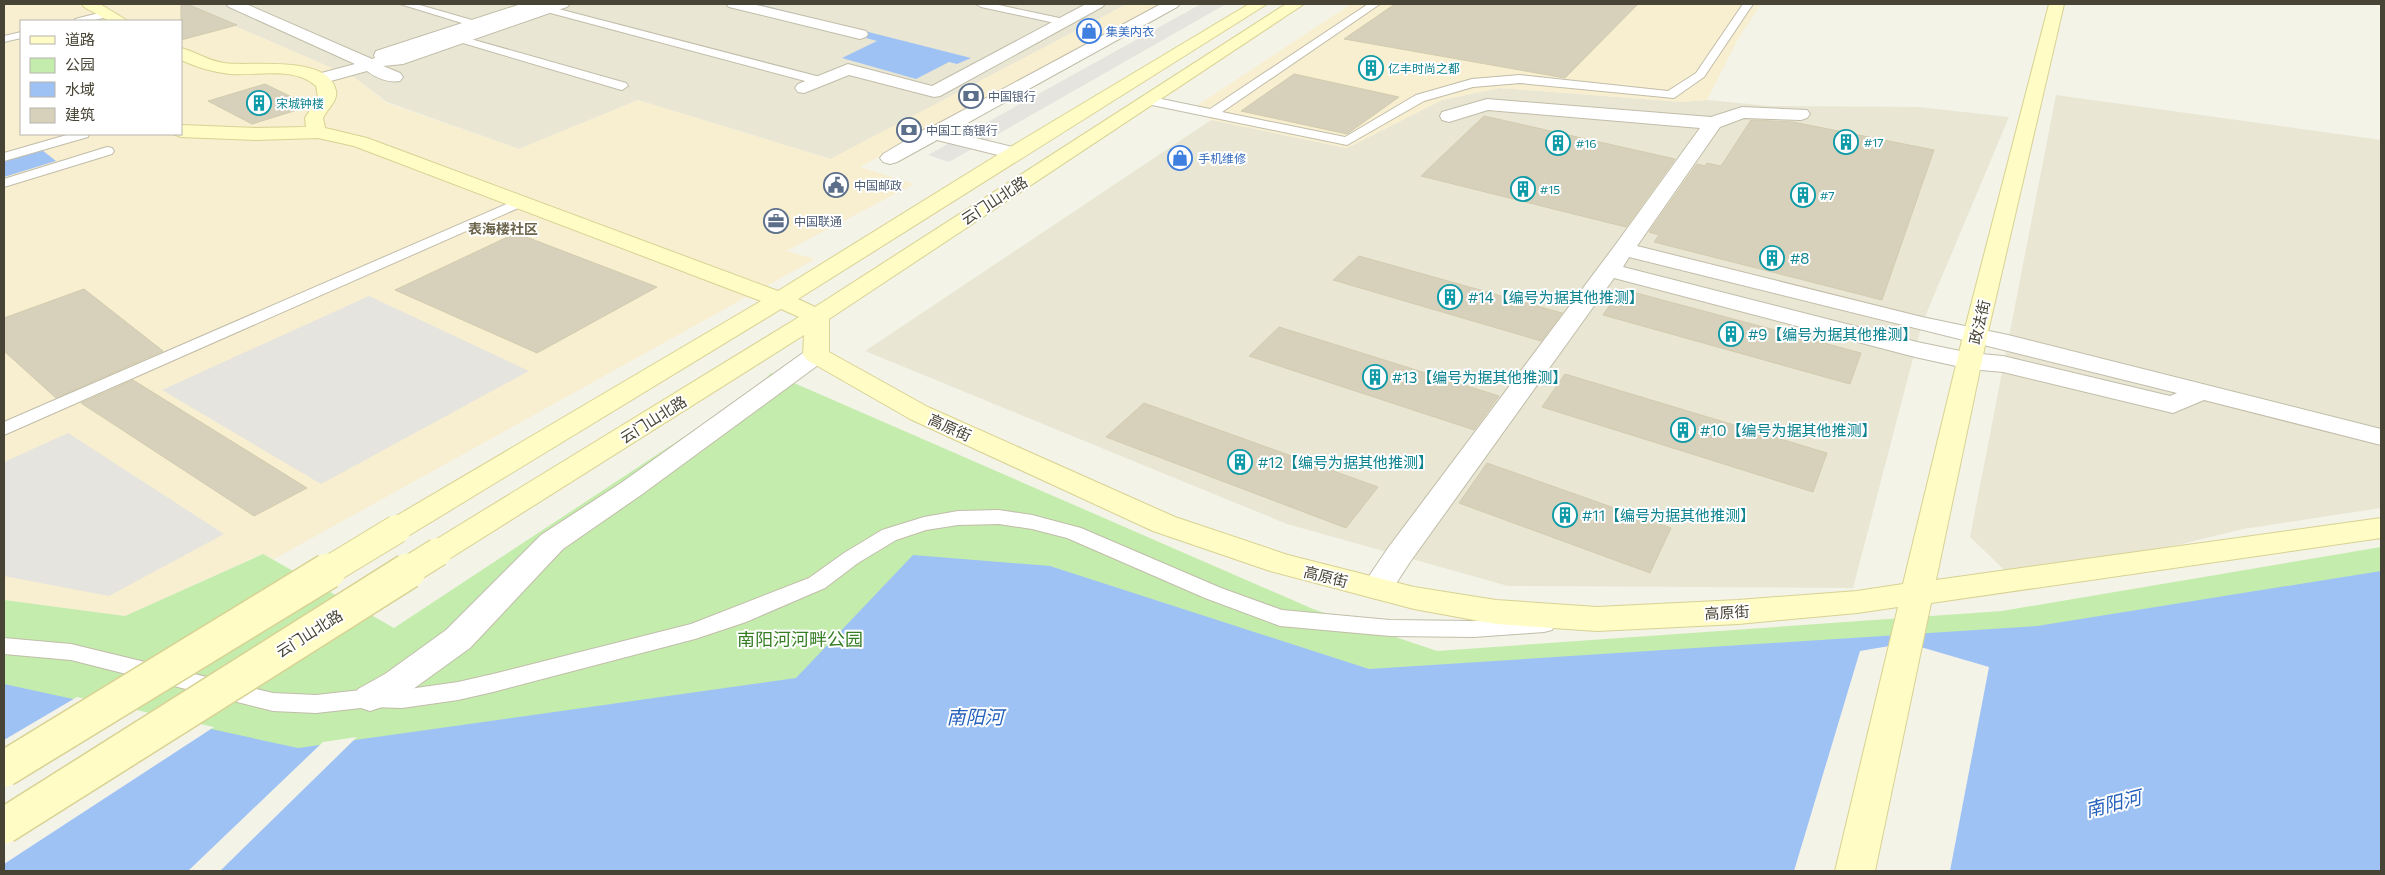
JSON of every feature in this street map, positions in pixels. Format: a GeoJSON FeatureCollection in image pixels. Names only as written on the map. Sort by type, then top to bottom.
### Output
{"type":"FeatureCollection","features":[{"type":"Feature","properties":{"kind":"street"},"geometry":{"type":"LineString","coordinates":[[89,4],[113,18]]}},
{"type":"Feature","properties":{"kind":"street"},"geometry":{"type":"LineString","coordinates":[[235,4],[377,62]]}},
{"type":"Feature","properties":{"kind":"street"},"geometry":{"type":"LineString","coordinates":[[734,4],[860,34]]}},
{"type":"Feature","properties":{"kind":"street"},"geometry":{"type":"LineString","coordinates":[[890,158],[932,133],[1172,4]]}},
{"type":"Feature","properties":{"kind":"street","name":"云门山北路"},"geometry":{"type":"LineString","coordinates":[[4,769],[780,300],[1014,153],[1259,4]]}},
{"type":"Feature","properties":{"kind":"street","name":"云门山北路"},"geometry":{"type":"LineString","coordinates":[[4,826],[817,316],[1296,4]]}},
{"type":"Feature","properties":{"kind":"street","name":"政法街"},"geometry":{"type":"LineString","coordinates":[[1855,871],[1975,336],[2057,4]]}},
{"type":"Feature","properties":{"kind":"street"},"geometry":{"type":"LineString","coordinates":[[394,77],[379,72],[377,62],[382,55],[475,24],[548,5]]}},
{"type":"Feature","properties":{"kind":"street"},"geometry":{"type":"LineString","coordinates":[[320,79],[377,62],[397,60],[548,5]]}},
{"type":"Feature","properties":{"kind":"street"},"geometry":{"type":"LineString","coordinates":[[804,88],[848,69],[934,92],[1064,22],[1103,10],[1142,20]]}},
{"type":"Feature","properties":{"kind":"street"},"geometry":{"type":"LineString","coordinates":[[182,75],[187,65],[188,57],[230,69],[292,71],[310,74],[325,84],[329,94],[313,117],[313,125],[318,132]]}},
{"type":"Feature","properties":{"kind":"street"},"geometry":{"type":"LineString","coordinates":[[1449,116],[1487,104],[1713,123],[1742,112],[1801,114]]}},
{"type":"Feature","properties":{"kind":"street"},"geometry":{"type":"LineString","coordinates":[[1378,588],[1398,555],[1609,270],[1713,123]]}},
{"type":"Feature","properties":{"kind":"street"},"geometry":{"type":"LineString","coordinates":[[182,131],[256,134],[318,132],[360,142],[780,300],[817,316],[816,355],[631,489],[552,542],[458,639],[397,684],[370,698]]}},
{"type":"Feature","properties":{"kind":"street"},"geometry":{"type":"LineString","coordinates":[[932,133],[1014,153]]}},
{"type":"Feature","properties":{"kind":"street"},"geometry":{"type":"LineString","coordinates":[[1624,249],[1975,336],[2008,342],[2381,437]]}},
{"type":"Feature","properties":{"kind":"street"},"geometry":{"type":"LineString","coordinates":[[1609,270],[1906,346],[1970,361],[2003,364],[2173,405],[2201,392]]}},
{"type":"Feature","properties":{"kind":"street","name":"高原街"},"geometry":{"type":"LineString","coordinates":[[816,355],[918,413],[1164,524],[1281,564],[1414,598],[1496,612],[1597,619],[1738,612],[1918,594],[2381,528]]}},
{"type":"Feature","properties":{"kind":"lane"},"geometry":{"type":"LineString","coordinates":[[405,4],[475,24]]}},
{"type":"Feature","properties":{"kind":"lane"},"geometry":{"type":"LineString","coordinates":[[981,4],[1064,22]]}},
{"type":"Feature","properties":{"kind":"lane"},"geometry":{"type":"LineString","coordinates":[[1212,113],[1375,4]]}},
{"type":"Feature","properties":{"kind":"lane"},"geometry":{"type":"LineString","coordinates":[[1147,100],[1347,141],[1420,98],[1472,83],[1520,79],[1670,95],[1700,74],[1748,4]]}},
{"type":"Feature","properties":{"kind":"lane"},"geometry":{"type":"LineString","coordinates":[[548,5],[820,81]]}},
{"type":"Feature","properties":{"kind":"lane"},"geometry":{"type":"LineString","coordinates":[[90,20],[113,18]]}},
{"type":"Feature","properties":{"kind":"lane"},"geometry":{"type":"LineString","coordinates":[[4,39],[20,35]]}},
{"type":"Feature","properties":{"kind":"lane"},"geometry":{"type":"LineString","coordinates":[[460,38],[622,86]]}},
{"type":"Feature","properties":{"kind":"lane"},"geometry":{"type":"LineString","coordinates":[[4,157],[80,135]]}},
{"type":"Feature","properties":{"kind":"lane"},"geometry":{"type":"LineString","coordinates":[[4,182],[107,151]]}},
{"type":"Feature","properties":{"kind":"lane"},"geometry":{"type":"LineString","coordinates":[[4,429],[518,202]]}},
{"type":"Feature","properties":{"kind":"lane"},"geometry":{"type":"LineString","coordinates":[[4,646],[72,652],[274,702],[316,704],[370,698],[402,699],[458,691],[695,631],[747,613],[817,583],[851,558],[889,535],[924,524],[958,518],[999,517],[1032,522],[1074,533],[1213,593],[1280,618],[1390,628],[1474,629],[1597,619]]}},
{"type":"Feature","properties":{"kind":"shaded area"},"geometry":{"type":"Polygon","coordinates":[[[4,4],[184,4],[355,78],[387,103],[519,149],[638,100],[830,159],[1127,4],[1162,4],[860,167],[914,184],[786,251],[815,259],[274,559],[262,554],[125,616],[4,600],[4,4]]]}},
{"type":"Feature","properties":{"kind":"shaded area"},"geometry":{"type":"Polygon","coordinates":[[[184,4],[1127,4],[831,159],[638,100],[519,149],[387,102],[355,78],[184,4]]]}},
{"type":"Feature","properties":{"kind":"shaded area"},"geometry":{"type":"Polygon","coordinates":[[[1201,4],[1226,4],[949,162],[928,155],[1201,4]]]}},
{"type":"Feature","properties":{"kind":"shaded area"},"geometry":{"type":"Polygon","coordinates":[[[1351,4],[1761,4],[1738,39],[1707,100],[1682,102],[1500,88],[1442,100],[1347,148],[1211,120],[1198,105],[1351,4]]]}},
{"type":"Feature","properties":{"kind":"shaded area"},"geometry":{"type":"Polygon","coordinates":[[[1500,88],[1682,102],[1707,100],[1771,106],[1919,107],[2009,117],[1922,324],[1853,588],[1508,586],[1287,524],[865,351],[1211,120],[1347,148],[1442,100],[1500,88]]]}},
{"type":"Feature","properties":{"kind":"shaded area"},"geometry":{"type":"Polygon","coordinates":[[[2056,95],[2381,140],[2381,508],[2243,529],[2019,584],[1970,537],[2056,95]]]}},
{"type":"Feature","properties":{"kind":"shaded area"},"geometry":{"type":"Polygon","coordinates":[[[369,296],[529,371],[321,484],[162,390],[369,296]]]}},
{"type":"Feature","properties":{"kind":"shaded area"},"geometry":{"type":"Polygon","coordinates":[[[68,433],[224,534],[109,596],[4,576],[4,462],[68,433]]]}},
{"type":"Feature","properties":{"kind":"green space","name":"南阳河"},"geometry":{"type":"Polygon","coordinates":[[[771,373],[1313,609],[1437,651],[2002,611],[2381,547],[2381,871],[4,871],[4,600],[125,616],[263,554],[394,628],[755,390],[771,373]]]}},
{"type":"Feature","properties":{"kind":"water"},"geometry":{"type":"Polygon","coordinates":[[[739,4],[758,4],[971,58],[957,64],[949,62],[916,79],[842,58],[877,41],[739,4]]]}},
{"type":"Feature","properties":{"kind":"water"},"geometry":{"type":"Polygon","coordinates":[[[42,150],[56,161],[4,177],[4,161],[42,150]]]}},
{"type":"Feature","properties":{"kind":"water","name":"南阳河"},"geometry":{"type":"Polygon","coordinates":[[[913,555],[1050,566],[1369,669],[2037,626],[2381,571],[2381,871],[4,871],[4,684],[298,748],[796,678],[913,555]]]}},
{"type":"Feature","properties":{"kind":"pier"},"geometry":{"type":"Polygon","coordinates":[[[1907,643],[1989,667],[1950,871],[1794,871],[1860,651],[1907,643]]]}},
{"type":"Feature","properties":{"kind":"pier"},"geometry":{"type":"Polygon","coordinates":[[[77,697],[214,727],[4,864],[4,740],[77,697]]]}},
{"type":"Feature","properties":{"kind":"pier"},"geometry":{"type":"Polygon","coordinates":[[[357,737],[220,871],[188,871],[323,742],[357,737]]]}},
{"type":"Feature","properties":{"kind":"building"},"geometry":{"type":"Polygon","coordinates":[[[181,4],[187,4],[237,25],[182,40],[181,4]]]}},
{"type":"Feature","properties":{"kind":"building"},"geometry":{"type":"Polygon","coordinates":[[[1395,4],[1638,4],[1565,78],[1344,39],[1395,4]]]}},
{"type":"Feature","properties":{"kind":"building"},"geometry":{"type":"Polygon","coordinates":[[[1294,74],[1399,97],[1347,134],[1241,111],[1294,74]]]}},
{"type":"Feature","properties":{"kind":"building","name":"宋城钟楼"},"geometry":{"type":"Polygon","coordinates":[[[265,84],[310,106],[252,124],[208,101],[265,84]]]}},
{"type":"Feature","properties":{"kind":"building"},"geometry":{"type":"Polygon","coordinates":[[[1484,116],[1675,159],[1626,227],[1421,176],[1484,116]]]}},
{"type":"Feature","properties":{"kind":"building"},"geometry":{"type":"Polygon","coordinates":[[[1751,120],[1793,122],[1934,150],[1882,300],[1654,242],[1659,235],[1649,232],[1697,164],[1705,166],[1707,163],[1721,166],[1751,120]]]}},
{"type":"Feature","properties":{"kind":"building"},"geometry":{"type":"Polygon","coordinates":[[[516,233],[657,287],[537,353],[395,290],[516,233]]]}},
{"type":"Feature","properties":{"kind":"building","name":"#14【编号为据其他推测】"},"geometry":{"type":"Polygon","coordinates":[[[1359,256],[1562,313],[1541,341],[1333,280],[1359,256]]]}},
{"type":"Feature","properties":{"kind":"building"},"geometry":{"type":"Polygon","coordinates":[[[84,289],[163,351],[56,398],[4,351],[4,318],[84,289]]]}},
{"type":"Feature","properties":{"kind":"building","name":"#9【编号为据其他推测】"},"geometry":{"type":"Polygon","coordinates":[[[1621,289],[1861,353],[1850,384],[1603,315],[1621,289]]]}},
{"type":"Feature","properties":{"kind":"building","name":"#13【编号为据其他推测】"},"geometry":{"type":"Polygon","coordinates":[[[1279,327],[1499,396],[1474,430],[1249,356],[1279,327]]]}},
{"type":"Feature","properties":{"kind":"building","name":"#10【编号为据其他推测】"},"geometry":{"type":"Polygon","coordinates":[[[1565,374],[1827,453],[1813,492],[1542,407],[1565,374]]]}},
{"type":"Feature","properties":{"kind":"building"},"geometry":{"type":"Polygon","coordinates":[[[133,380],[307,488],[254,516],[81,403],[133,380]]]}},
{"type":"Feature","properties":{"kind":"building","name":"#12【编号为据其他推测】"},"geometry":{"type":"Polygon","coordinates":[[[1144,403],[1378,487],[1346,528],[1106,437],[1144,403]]]}},
{"type":"Feature","properties":{"kind":"building","name":"#11【编号为据其他推测】"},"geometry":{"type":"Polygon","coordinates":[[[1487,463],[1671,528],[1650,573],[1459,503],[1487,463]]]}},
{"type":"Feature","properties":{"kind":"place","name":"集美内衣"},"geometry":{"type":"Point","coordinates":[1089,31]}},
{"type":"Feature","properties":{"kind":"place","name":"亿丰时尚之都"},"geometry":{"type":"Point","coordinates":[1371,68]}},
{"type":"Feature","properties":{"kind":"place","name":"中国银行"},"geometry":{"type":"Point","coordinates":[971,96]}},
{"type":"Feature","properties":{"kind":"place","name":"宋城钟楼"},"geometry":{"type":"Point","coordinates":[259,103]}},
{"type":"Feature","properties":{"kind":"place","name":"中国工商银行"},"geometry":{"type":"Point","coordinates":[909,130]}},
{"type":"Feature","properties":{"kind":"place","name":"#17"},"geometry":{"type":"Point","coordinates":[1846,142]}},
{"type":"Feature","properties":{"kind":"place","name":"#16"},"geometry":{"type":"Point","coordinates":[1558,143]}},
{"type":"Feature","properties":{"kind":"place","name":"手机维修"},"geometry":{"type":"Point","coordinates":[1180,158]}},
{"type":"Feature","properties":{"kind":"place","name":"中国邮政"},"geometry":{"type":"Point","coordinates":[836,185]}},
{"type":"Feature","properties":{"kind":"place","name":"#15"},"geometry":{"type":"Point","coordinates":[1523,189]}},
{"type":"Feature","properties":{"kind":"place","name":"#7"},"geometry":{"type":"Point","coordinates":[1803,195]}},
{"type":"Feature","properties":{"kind":"place","name":"中国联通"},"geometry":{"type":"Point","coordinates":[776,221]}},
{"type":"Feature","properties":{"kind":"place","name":"#8"},"geometry":{"type":"Point","coordinates":[1772,258]}},
{"type":"Feature","properties":{"kind":"place","name":"#14【编号为据其他推测】"},"geometry":{"type":"Point","coordinates":[1450,297]}},
{"type":"Feature","properties":{"kind":"place","name":"#9【编号为据其他推测】"},"geometry":{"type":"Point","coordinates":[1731,334]}},
{"type":"Feature","properties":{"kind":"place","name":"#13【编号为据其他推测】"},"geometry":{"type":"Point","coordinates":[1375,377]}},
{"type":"Feature","properties":{"kind":"place","name":"#10【编号为据其他推测】"},"geometry":{"type":"Point","coordinates":[1683,430]}},
{"type":"Feature","properties":{"kind":"place","name":"#12【编号为据其他推测】"},"geometry":{"type":"Point","coordinates":[1240,462]}},
{"type":"Feature","properties":{"kind":"place","name":"#11【编号为据其他推测】"},"geometry":{"type":"Point","coordinates":[1565,515]}},
{"type":"Feature","properties":{"kind":"district","name":"表海楼社区"},"geometry":{"type":"Point","coordinates":[503,228]}},
{"type":"Feature","properties":{"kind":"park label","name":"南阳河河畔公园"},"geometry":{"type":"Point","coordinates":[800,639]}}]}
